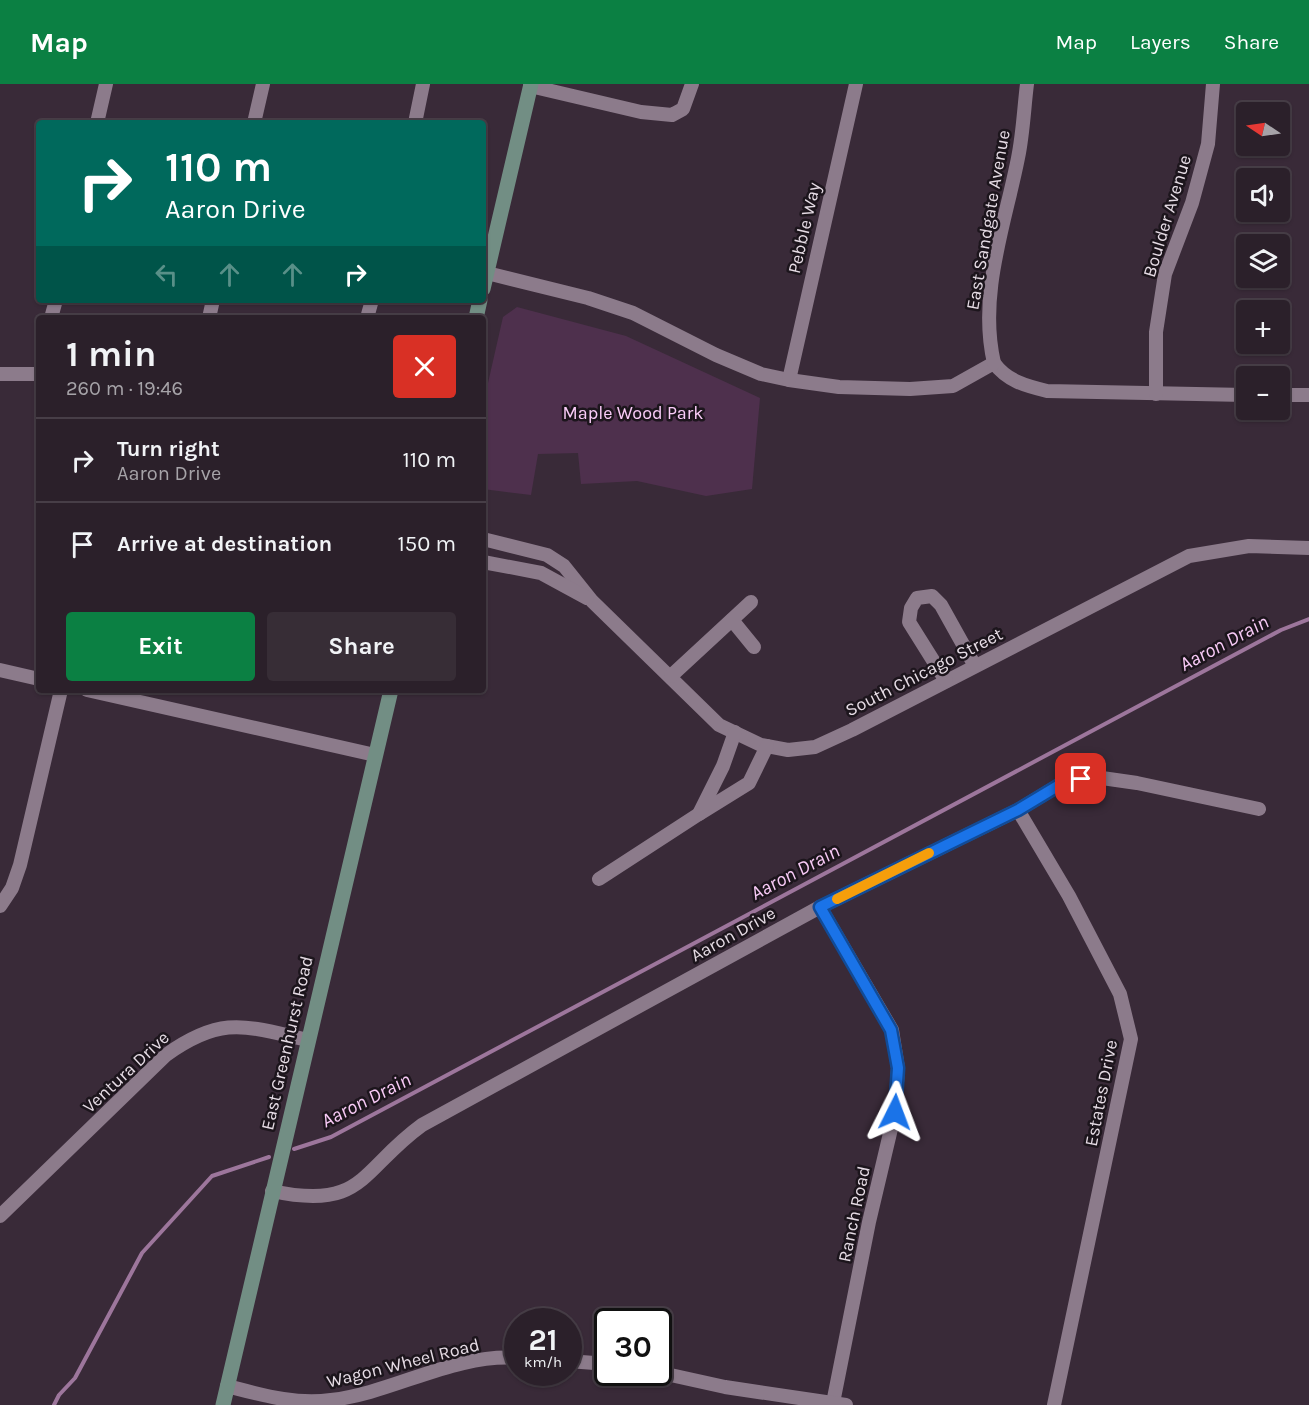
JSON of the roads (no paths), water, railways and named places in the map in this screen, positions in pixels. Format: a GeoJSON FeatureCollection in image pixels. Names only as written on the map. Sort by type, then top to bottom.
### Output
{"type":"FeatureCollection","features":[{"type":"Feature","properties":{"kind":"main road"},"geometry":{"type":"LineString","coordinates":[[486,264],[530,85]]}},
{"type":"Feature","properties":{"kind":"main road","name":"East Greenhurst Road"},"geometry":{"type":"LineString","coordinates":[[223,1405],[390,693]]}},
{"type":"Feature","properties":{"kind":"street"},"geometry":{"type":"LineString","coordinates":[[98,120],[106,84]]}},
{"type":"Feature","properties":{"kind":"street"},"geometry":{"type":"LineString","coordinates":[[255,120],[263,84]]}},
{"type":"Feature","properties":{"kind":"street"},"geometry":{"type":"LineString","coordinates":[[416,120],[423,84]]}},
{"type":"Feature","properties":{"kind":"street"},"geometry":{"type":"LineString","coordinates":[[530,85],[641,112],[672,115],[683,109],[692,84]]}},
{"type":"Feature","properties":{"kind":"street","name":"Pebble Way"},"geometry":{"type":"LineString","coordinates":[[789,381],[856,84]]}},
{"type":"Feature","properties":{"kind":"street","name":"East Sandgate Avenue"},"geometry":{"type":"LineString","coordinates":[[994,363],[988,340],[993,278],[1019,155],[1027,84]]}},
{"type":"Feature","properties":{"kind":"street","name":"Boulder Avenue"},"geometry":{"type":"LineString","coordinates":[[1156,394],[1156,332],[1165,274],[1192,203],[1208,144],[1214,84]]}},
{"type":"Feature","properties":{"kind":"street"},"geometry":{"type":"LineString","coordinates":[[486,272],[588,298],[633,313],[716,355],[761,374],[789,381],[839,387],[910,389],[953,386],[994,363],[999,370],[1021,384],[1047,390],[1236,395]]}},
{"type":"Feature","properties":{"kind":"street"},"geometry":{"type":"LineString","coordinates":[[0,374],[36,373]]}},
{"type":"Feature","properties":{"kind":"street"},"geometry":{"type":"LineString","coordinates":[[1290,395],[1309,395]]}},
{"type":"Feature","properties":{"kind":"street","name":"South Chicago Street"},"geometry":{"type":"LineString","coordinates":[[486,540],[547,555],[564,566],[592,601],[719,725],[767,746],[788,750],[815,747],[1189,556],[1249,546],[1309,548]]}},
{"type":"Feature","properties":{"kind":"street","name":"South Chicago Street"},"geometry":{"type":"LineString","coordinates":[[486,563],[541,573],[592,601]]}},
{"type":"Feature","properties":{"kind":"street"},"geometry":{"type":"LineString","coordinates":[[946,681],[909,622],[911,608],[917,598],[933,596],[941,605],[975,666]]}},
{"type":"Feature","properties":{"kind":"street"},"geometry":{"type":"LineString","coordinates":[[671,676],[751,602]]}},
{"type":"Feature","properties":{"kind":"street"},"geometry":{"type":"LineString","coordinates":[[732,620],[754,647]]}},
{"type":"Feature","properties":{"kind":"street"},"geometry":{"type":"LineString","coordinates":[[0,670],[36,678]]}},
{"type":"Feature","properties":{"kind":"street"},"geometry":{"type":"LineString","coordinates":[[0,906],[12,888],[20,865],[60,693]]}},
{"type":"Feature","properties":{"kind":"street"},"geometry":{"type":"LineString","coordinates":[[100,693],[375,754]]}},
{"type":"Feature","properties":{"kind":"street"},"geometry":{"type":"LineString","coordinates":[[699,814],[723,766],[735,732]]}},
{"type":"Feature","properties":{"kind":"street"},"geometry":{"type":"LineString","coordinates":[[599,879],[749,783],[767,746]]}},
{"type":"Feature","properties":{"kind":"street","name":"Aaron Drive"},"geometry":{"type":"LineString","coordinates":[[272,1191],[299,1197],[321,1196],[343,1192],[360,1184],[402,1139],[422,1125],[820,907],[1018,810],[1066,781],[1095,777],[1259,809]]}},
{"type":"Feature","properties":{"kind":"street","name":"Estates Drive"},"geometry":{"type":"LineString","coordinates":[[1018,810],[1069,897],[1120,994],[1131,1039],[1054,1405]]}},
{"type":"Feature","properties":{"kind":"street","name":"Ranch Road"},"geometry":{"type":"LineString","coordinates":[[820,907],[891,1030],[898,1068],[895,1112],[869,1222],[839,1404]]}},
{"type":"Feature","properties":{"kind":"street","name":"Ventura Drive"},"geometry":{"type":"LineString","coordinates":[[0,1216],[166,1055],[184,1042],[204,1032],[226,1026],[246,1026],[308,1040]]}},
{"type":"Feature","properties":{"kind":"street","name":"Wagon Wheel Road"},"geometry":{"type":"LineString","coordinates":[[227,1386],[300,1402],[333,1400],[466,1363],[504,1359]]}},
{"type":"Feature","properties":{"kind":"street"},"geometry":{"type":"LineString","coordinates":[[672,1375],[725,1387],[839,1404]]}},
{"type":"Feature","properties":{"kind":"waterway","name":"Aaron Drain"},"geometry":{"type":"LineString","coordinates":[[294,1149],[331,1137],[1281,630],[1309,619]]}},
{"type":"Feature","properties":{"kind":"waterway","name":"Aaron Drain"},"geometry":{"type":"LineString","coordinates":[[54,1405],[59,1395],[75,1378],[142,1253],[212,1176],[269,1157]]}},
{"type":"Feature","properties":{"kind":"park label","name":"Maple Wood Park"},"geometry":{"type":"Point","coordinates":[633,413]}}]}
